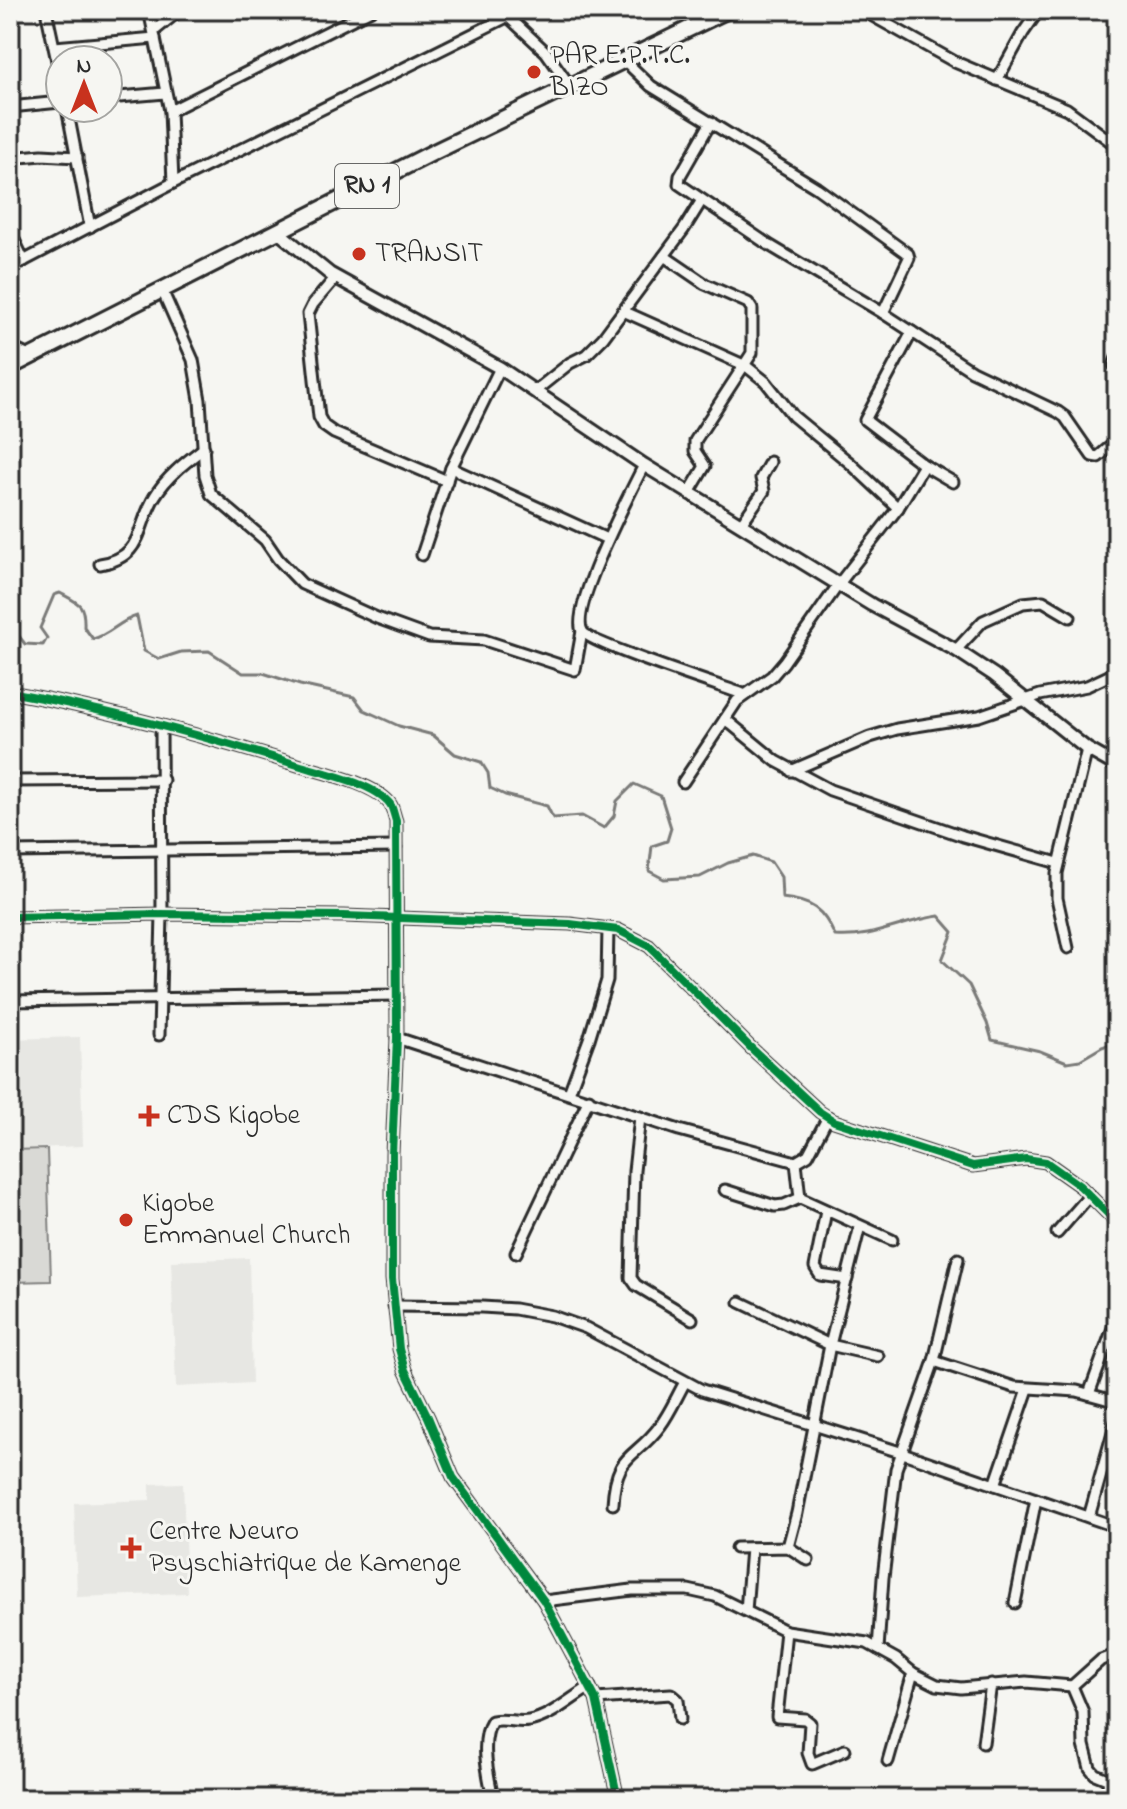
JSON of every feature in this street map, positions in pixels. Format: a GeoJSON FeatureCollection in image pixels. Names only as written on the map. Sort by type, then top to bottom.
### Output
{"type":"FeatureCollection","features":[{"type":"Feature","properties":{"kind":"highway","name":"RN 1"},"geometry":{"type":"LineString","coordinates":[[10,367],[277,231],[728,10]]}},
{"type":"Feature","properties":{"kind":"street"},"geometry":{"type":"LineString","coordinates":[[46,10],[54,44]]}},
{"type":"Feature","properties":{"kind":"street"},"geometry":{"type":"LineString","coordinates":[[149,10],[170,111],[173,183]]}},
{"type":"Feature","properties":{"kind":"street"},"geometry":{"type":"LineString","coordinates":[[80,44],[154,35],[180,10]]}},
{"type":"Feature","properties":{"kind":"street"},"geometry":{"type":"LineString","coordinates":[[170,111],[371,10]]}},
{"type":"Feature","properties":{"kind":"street"},"geometry":{"type":"LineString","coordinates":[[10,268],[505,13],[521,10]]}},
{"type":"Feature","properties":{"kind":"street"},"geometry":{"type":"LineString","coordinates":[[862,10],[955,62],[1067,109],[1117,146]]}},
{"type":"Feature","properties":{"kind":"street"},"geometry":{"type":"LineString","coordinates":[[997,80],[1039,10]]}},
{"type":"Feature","properties":{"kind":"street"},"geometry":{"type":"LineString","coordinates":[[505,13],[546,52],[570,86]]}},
{"type":"Feature","properties":{"kind":"street"},"geometry":{"type":"LineString","coordinates":[[624,60],[651,86],[817,188],[910,255],[883,313]]}},
{"type":"Feature","properties":{"kind":"street"},"geometry":{"type":"LineString","coordinates":[[124,97],[165,93]]}},
{"type":"Feature","properties":{"kind":"street"},"geometry":{"type":"LineString","coordinates":[[10,107],[44,104]]}},
{"type":"Feature","properties":{"kind":"street"},"geometry":{"type":"LineString","coordinates":[[711,122],[678,181],[702,200],[972,371],[1058,412],[1065,417],[1092,456],[1098,457],[1117,441]]}},
{"type":"Feature","properties":{"kind":"street"},"geometry":{"type":"LineString","coordinates":[[70,124],[90,227]]}},
{"type":"Feature","properties":{"kind":"street"},"geometry":{"type":"LineString","coordinates":[[10,158],[42,155],[77,157]]}},
{"type":"Feature","properties":{"kind":"street"},"geometry":{"type":"LineString","coordinates":[[535,391],[570,363],[586,355],[603,338],[702,200]]}},
{"type":"Feature","properties":{"kind":"street"},"geometry":{"type":"LineString","coordinates":[[277,231],[336,277],[500,368],[689,493],[838,585],[956,650],[1087,749],[1117,766]]}},
{"type":"Feature","properties":{"kind":"street"},"geometry":{"type":"LineString","coordinates":[[11,236],[24,261]]}},
{"type":"Feature","properties":{"kind":"street"},"geometry":{"type":"LineString","coordinates":[[664,256],[705,284],[751,305],[752,353],[695,441],[695,451],[705,466],[689,493]]}},
{"type":"Feature","properties":{"kind":"street"},"geometry":{"type":"LineString","coordinates":[[336,277],[308,314],[319,417],[324,426],[334,433],[447,481]]}},
{"type":"Feature","properties":{"kind":"street"},"geometry":{"type":"LineString","coordinates":[[162,290],[193,360],[200,400],[205,475],[211,494],[265,540],[302,584],[377,618],[429,637],[484,640],[575,670],[585,601],[607,539],[644,465]]}},
{"type":"Feature","properties":{"kind":"street"},"geometry":{"type":"LineString","coordinates":[[623,311],[746,366],[766,382],[793,416],[898,508]]}},
{"type":"Feature","properties":{"kind":"street"},"geometry":{"type":"LineString","coordinates":[[912,332],[865,420],[924,465],[953,482]]}},
{"type":"Feature","properties":{"kind":"street"},"geometry":{"type":"LineString","coordinates":[[10,347],[31,357]]}},
{"type":"Feature","properties":{"kind":"street"},"geometry":{"type":"LineString","coordinates":[[422,555],[451,468],[500,368]]}},
{"type":"Feature","properties":{"kind":"street"},"geometry":{"type":"LineString","coordinates":[[100,564],[122,558],[132,549],[153,498],[163,484],[204,448]]}},
{"type":"Feature","properties":{"kind":"street"},"geometry":{"type":"LineString","coordinates":[[741,524],[764,491],[761,478],[770,462]]}},
{"type":"Feature","properties":{"kind":"street"},"geometry":{"type":"LineString","coordinates":[[683,782],[743,694],[772,676],[784,662],[838,585],[898,508],[924,465]]}},
{"type":"Feature","properties":{"kind":"street"},"geometry":{"type":"LineString","coordinates":[[451,468],[607,539]]}},
{"type":"Feature","properties":{"kind":"street"},"geometry":{"type":"LineString","coordinates":[[956,650],[983,621],[1023,603],[1043,601],[1070,617]]}},
{"type":"Feature","properties":{"kind":"street"},"geometry":{"type":"LineString","coordinates":[[582,631],[587,637],[616,649],[743,694]]}},
{"type":"Feature","properties":{"kind":"street"},"geometry":{"type":"LineString","coordinates":[[791,771],[870,737],[897,729],[979,716],[1026,700],[1087,686],[1117,672]]}},
{"type":"Feature","properties":{"kind":"street"},"geometry":{"type":"LineString","coordinates":[[10,692],[76,704],[317,771],[377,793],[391,805],[396,821],[397,1038],[392,1154],[395,1329],[405,1370],[453,1477],[544,1601],[596,1699],[618,1799]]}},
{"type":"Feature","properties":{"kind":"street"},"geometry":{"type":"LineString","coordinates":[[725,719],[755,746],[791,771],[830,790],[963,836],[1058,863]]}},
{"type":"Feature","properties":{"kind":"street"},"geometry":{"type":"LineString","coordinates":[[159,1035],[163,849],[161,726]]}},
{"type":"Feature","properties":{"kind":"street"},"geometry":{"type":"LineString","coordinates":[[1068,948],[1057,898],[1058,863],[1087,749]]}},
{"type":"Feature","properties":{"kind":"street"},"geometry":{"type":"LineString","coordinates":[[10,781],[163,780]]}},
{"type":"Feature","properties":{"kind":"street"},"geometry":{"type":"LineString","coordinates":[[10,852],[396,847]]}},
{"type":"Feature","properties":{"kind":"street"},"geometry":{"type":"LineString","coordinates":[[10,917],[162,914],[570,924],[608,928],[649,946],[750,1047],[828,1117],[848,1127],[915,1145],[973,1166],[1026,1159],[1046,1162],[1075,1181],[1117,1223]]}},
{"type":"Feature","properties":{"kind":"street"},"geometry":{"type":"LineString","coordinates":[[569,1093],[607,980],[608,928]]}},
{"type":"Feature","properties":{"kind":"street"},"geometry":{"type":"LineString","coordinates":[[10,1001],[397,995]]}},
{"type":"Feature","properties":{"kind":"street"},"geometry":{"type":"LineString","coordinates":[[397,1038],[640,1117],[796,1162],[808,1155],[828,1117]]}},
{"type":"Feature","properties":{"kind":"street"},"geometry":{"type":"LineString","coordinates":[[516,1253],[589,1099]]}},
{"type":"Feature","properties":{"kind":"street"},"geometry":{"type":"LineString","coordinates":[[640,1117],[634,1171],[631,1278],[636,1285],[692,1319]]}},
{"type":"Feature","properties":{"kind":"street"},"geometry":{"type":"LineString","coordinates":[[796,1162],[800,1198]]}},
{"type":"Feature","properties":{"kind":"street"},"geometry":{"type":"LineString","coordinates":[[725,1190],[775,1206],[800,1198],[892,1240]]}},
{"type":"Feature","properties":{"kind":"street"},"geometry":{"type":"LineString","coordinates":[[1057,1233],[1090,1195]]}},
{"type":"Feature","properties":{"kind":"street"},"geometry":{"type":"LineString","coordinates":[[826,1211],[815,1267],[820,1275],[847,1279]]}},
{"type":"Feature","properties":{"kind":"street"},"geometry":{"type":"LineString","coordinates":[[788,1547],[830,1345],[860,1226]]}},
{"type":"Feature","properties":{"kind":"street"},"geometry":{"type":"LineString","coordinates":[[878,1649],[890,1517],[900,1452],[934,1361],[958,1259]]}},
{"type":"Feature","properties":{"kind":"street"},"geometry":{"type":"LineString","coordinates":[[740,1302],[830,1345],[878,1356]]}},
{"type":"Feature","properties":{"kind":"street"},"geometry":{"type":"LineString","coordinates":[[394,1306],[515,1309],[552,1316],[586,1328],[685,1382],[1117,1527]]}},
{"type":"Feature","properties":{"kind":"street"},"geometry":{"type":"LineString","coordinates":[[1089,1394],[1117,1317]]}},
{"type":"Feature","properties":{"kind":"street"},"geometry":{"type":"LineString","coordinates":[[934,1361],[1014,1387],[1069,1390],[1117,1402]]}},
{"type":"Feature","properties":{"kind":"street"},"geometry":{"type":"LineString","coordinates":[[613,1504],[617,1471],[628,1456],[661,1425],[685,1382]]}},
{"type":"Feature","properties":{"kind":"street"},"geometry":{"type":"LineString","coordinates":[[995,1485],[1028,1389]]}},
{"type":"Feature","properties":{"kind":"street"},"geometry":{"type":"LineString","coordinates":[[1089,1517],[1117,1418]]}},
{"type":"Feature","properties":{"kind":"street"},"geometry":{"type":"LineString","coordinates":[[1015,1603],[1036,1499]]}},
{"type":"Feature","properties":{"kind":"street"},"geometry":{"type":"LineString","coordinates":[[736,1548],[788,1547],[808,1560]]}},
{"type":"Feature","properties":{"kind":"street"},"geometry":{"type":"LineString","coordinates":[[746,1611],[751,1548]]}},
{"type":"Feature","properties":{"kind":"street"},"geometry":{"type":"LineString","coordinates":[[544,1601],[662,1588],[715,1596],[786,1631],[867,1643],[896,1659],[913,1673],[949,1687],[1026,1682],[1072,1686],[1101,1660],[1117,1654]]}},
{"type":"Feature","properties":{"kind":"street"},"geometry":{"type":"LineString","coordinates":[[786,1631],[777,1717],[805,1719],[810,1723],[808,1753],[812,1764],[845,1750]]}},
{"type":"Feature","properties":{"kind":"street"},"geometry":{"type":"LineString","coordinates":[[888,1761],[913,1673]]}},
{"type":"Feature","properties":{"kind":"street"},"geometry":{"type":"LineString","coordinates":[[983,1743],[991,1684]]}},
{"type":"Feature","properties":{"kind":"street"},"geometry":{"type":"LineString","coordinates":[[1072,1686],[1083,1712],[1085,1754],[1090,1768],[1095,1774],[1113,1781],[1106,1799]]}},
{"type":"Feature","properties":{"kind":"street"},"geometry":{"type":"LineString","coordinates":[[493,1799],[486,1754],[488,1727],[492,1721],[527,1721],[541,1717],[590,1687]]}},
{"type":"Feature","properties":{"kind":"street"},"geometry":{"type":"LineString","coordinates":[[596,1699],[675,1695],[680,1719]]}},
{"type":"Feature","properties":{"kind":"shaded area"},"geometry":{"type":"Polygon","coordinates":[[[80,1037],[83,1146],[10,1149],[10,1039],[80,1037]]]}},
{"type":"Feature","properties":{"kind":"shaded area"},"geometry":{"type":"Polygon","coordinates":[[[47,1149],[51,1281],[10,1282],[10,1150],[47,1149]]]}},
{"type":"Feature","properties":{"kind":"shaded area"},"geometry":{"type":"Polygon","coordinates":[[[249,1258],[252,1383],[176,1387],[171,1261],[249,1258]]]}},
{"type":"Feature","properties":{"kind":"shaded area","name":"Centre Neuro Psyschiatrique de Kamenge"},"geometry":{"type":"Polygon","coordinates":[[[183,1483],[187,1593],[77,1597],[74,1503],[150,1500],[150,1484],[183,1483]]]}},
{"type":"Feature","properties":{"kind":"waterway"},"geometry":{"type":"LineString","coordinates":[[10,591],[15,611],[15,631],[25,644],[43,645],[47,638],[40,628],[54,595],[60,593],[80,605],[84,627],[93,639],[137,616],[144,651],[159,659],[181,652],[209,651],[243,673],[263,673],[354,697],[364,710],[399,726],[433,735],[455,754],[481,762],[488,773],[490,788],[547,806],[553,818],[582,816],[604,828],[614,816],[617,801],[634,784],[661,796],[671,828],[667,841],[652,846],[649,871],[664,879],[700,877],[728,863],[753,856],[771,862],[781,877],[782,898],[801,901],[815,908],[826,919],[835,936],[862,935],[939,916],[953,932],[942,960],[969,985],[992,1040],[1040,1051],[1067,1062],[1080,1060],[1117,1042]]}},
{"type":"Feature","properties":{"kind":"cycle path"},"geometry":{"type":"LineString","coordinates":[[10,692],[157,724],[336,776],[362,785],[383,797],[391,806],[396,821],[397,1038],[392,1154],[392,1279],[399,1349],[405,1370],[453,1477],[544,1601],[596,1699],[618,1799]]}},
{"type":"Feature","properties":{"kind":"cycle path"},"geometry":{"type":"LineString","coordinates":[[10,917],[162,914],[344,916],[570,924],[618,930],[649,946],[750,1047],[820,1112],[834,1121],[973,1166],[1026,1159],[1046,1162],[1080,1186],[1117,1223]]}},
{"type":"Feature","properties":{"kind":"place","name":"PAR E.P.T.C. BIZO"},"geometry":{"type":"Point","coordinates":[534,72]}},
{"type":"Feature","properties":{"kind":"place","name":"TRANSIT"},"geometry":{"type":"Point","coordinates":[359,254]}},
{"type":"Feature","properties":{"kind":"place","name":"CDS Kigobe"},"geometry":{"type":"Point","coordinates":[149,1116]}},
{"type":"Feature","properties":{"kind":"place","name":"Kigobe Emmanuel Church"},"geometry":{"type":"Point","coordinates":[126,1220]}},
{"type":"Feature","properties":{"kind":"place","name":"Centre Neuro Psyschiatrique de Kamenge"},"geometry":{"type":"Point","coordinates":[131,1548]}}]}
